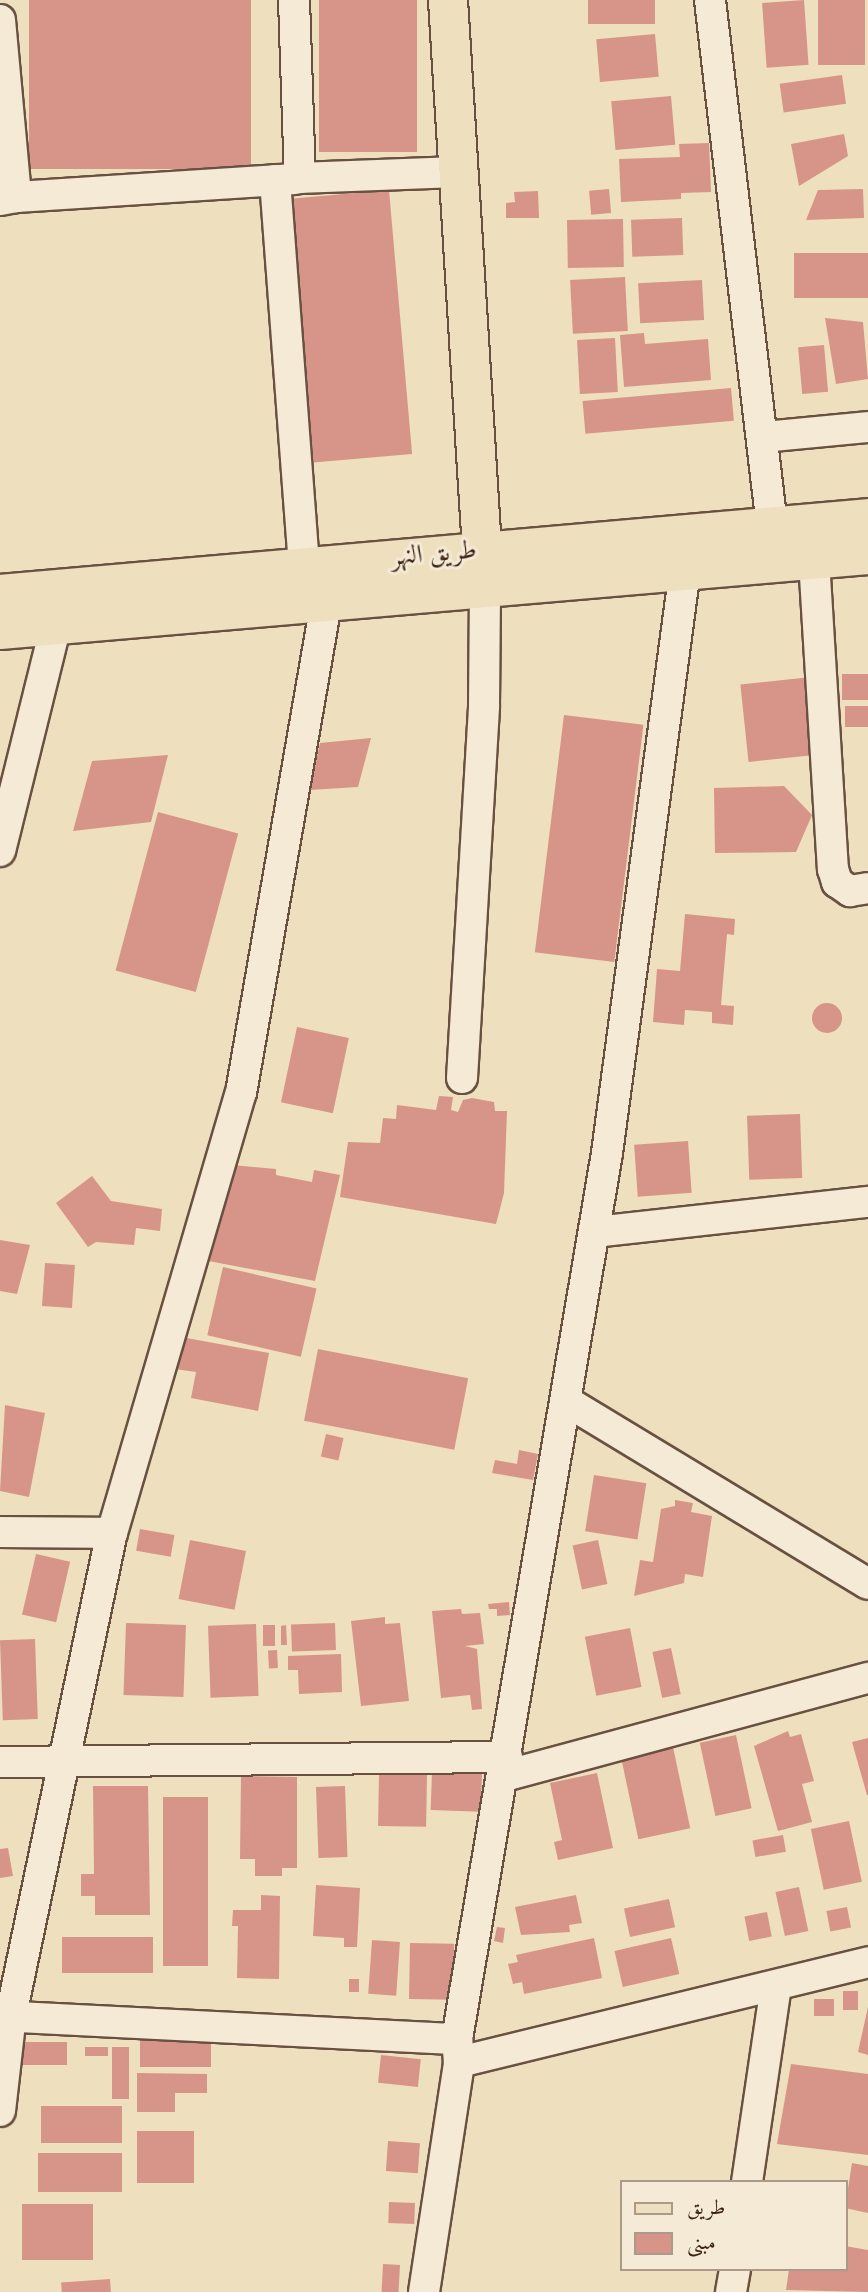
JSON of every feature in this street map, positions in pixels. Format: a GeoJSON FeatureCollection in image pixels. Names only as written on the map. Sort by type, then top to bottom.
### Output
{"type":"FeatureCollection","features":[{"type":"Feature","properties":{"kind":"main road"},"geometry":{"type":"LineString","coordinates":[[448,0],[456,172],[482,549]]}},
{"type":"Feature","properties":{"kind":"main road"},"geometry":{"type":"LineString","coordinates":[[476,492],[500,521],[541,545]]}},
{"type":"Feature","properties":{"kind":"main road"},"geometry":{"type":"LineString","coordinates":[[421,554],[447,533],[476,492]]}},
{"type":"Feature","properties":{"kind":"main road","name":"طريق النهر"},"geometry":{"type":"LineString","coordinates":[[0,594],[304,564],[868,518]]}},
{"type":"Feature","properties":{"kind":"main road","name":"طريق النهر"},"geometry":{"type":"LineString","coordinates":[[0,630],[327,598],[868,555]]}},
{"type":"Feature","properties":{"kind":"street"},"geometry":{"type":"LineString","coordinates":[[294,0],[287,179],[304,564]]}},
{"type":"Feature","properties":{"kind":"street"},"geometry":{"type":"LineString","coordinates":[[710,0],[764,437],[772,526]]}},
{"type":"Feature","properties":{"kind":"street"},"geometry":{"type":"LineString","coordinates":[[0,20],[8,199],[287,179],[456,172]]}},
{"type":"Feature","properties":{"kind":"street"},"geometry":{"type":"LineString","coordinates":[[764,437],[868,426]]}},
{"type":"Feature","properties":{"kind":"street"},"geometry":{"type":"LineString","coordinates":[[814,560],[833,869],[837,882],[850,891],[868,888]]}},
{"type":"Feature","properties":{"kind":"street"},"geometry":{"type":"LineString","coordinates":[[424,2292],[458,2051],[595,1232],[685,570]]}},
{"type":"Feature","properties":{"kind":"street"},"geometry":{"type":"LineString","coordinates":[[462,1077],[484,706],[485,587]]}},
{"type":"Feature","properties":{"kind":"street"},"geometry":{"type":"LineString","coordinates":[[0,2111],[5,2016],[65,1759],[112,1533],[241,1093],[327,598]]}},
{"type":"Feature","properties":{"kind":"street"},"geometry":{"type":"LineString","coordinates":[[0,851],[56,624]]}},
{"type":"Feature","properties":{"kind":"street"},"geometry":{"type":"LineString","coordinates":[[595,1232],[868,1202]]}},
{"type":"Feature","properties":{"kind":"street"},"geometry":{"type":"LineString","coordinates":[[566,1401],[868,1584]]}},
{"type":"Feature","properties":{"kind":"street"},"geometry":{"type":"LineString","coordinates":[[0,1532],[112,1533]]}},
{"type":"Feature","properties":{"kind":"street"},"geometry":{"type":"LineString","coordinates":[[0,1762],[65,1759],[505,1767],[868,1678]]}},
{"type":"Feature","properties":{"kind":"street"},"geometry":{"type":"LineString","coordinates":[[5,2016],[458,2051],[776,1986],[868,1962]]}},
{"type":"Feature","properties":{"kind":"street"},"geometry":{"type":"LineString","coordinates":[[747,2180],[776,1986]]}},
{"type":"Feature","properties":{"kind":"street"},"geometry":{"type":"LineString","coordinates":[[732,2292],[735,2271]]}},
{"type":"Feature","properties":{"kind":"building"},"geometry":{"type":"Polygon","coordinates":[[[29,0],[251,0],[251,169],[29,169],[29,0]]]}},
{"type":"Feature","properties":{"kind":"building"},"geometry":{"type":"Polygon","coordinates":[[[319,0],[417,0],[417,152],[319,152],[319,0]]]}},
{"type":"Feature","properties":{"kind":"building"},"geometry":{"type":"Polygon","coordinates":[[[588,0],[655,0],[655,24],[588,24],[588,0]]]}},
{"type":"Feature","properties":{"kind":"building"},"geometry":{"type":"Polygon","coordinates":[[[804,0],[809,65],[767,68],[762,3],[804,0]]]}},
{"type":"Feature","properties":{"kind":"building"},"geometry":{"type":"Polygon","coordinates":[[[818,0],[865,0],[865,65],[818,65],[818,0]]]}},
{"type":"Feature","properties":{"kind":"building"},"geometry":{"type":"Polygon","coordinates":[[[655,34],[659,77],[600,82],[596,39],[655,34]]]}},
{"type":"Feature","properties":{"kind":"building"},"geometry":{"type":"Polygon","coordinates":[[[842,75],[846,104],[784,112],[780,84],[842,75]]]}},
{"type":"Feature","properties":{"kind":"building"},"geometry":{"type":"Polygon","coordinates":[[[671,96],[675,145],[615,150],[611,101],[671,96]]]}},
{"type":"Feature","properties":{"kind":"building"},"geometry":{"type":"Polygon","coordinates":[[[844,134],[848,156],[799,186],[791,144],[844,134]]]}},
{"type":"Feature","properties":{"kind":"building"},"geometry":{"type":"Polygon","coordinates":[[[709,143],[711,192],[681,193],[681,199],[621,202],[619,159],[680,157],[679,144],[709,143]]]}},
{"type":"Feature","properties":{"kind":"building"},"geometry":{"type":"Polygon","coordinates":[[[609,189],[611,213],[591,215],[589,191],[609,189]]]}},
{"type":"Feature","properties":{"kind":"building"},"geometry":{"type":"Polygon","coordinates":[[[863,189],[864,218],[806,220],[818,190],[863,189]]]}},
{"type":"Feature","properties":{"kind":"building"},"geometry":{"type":"Polygon","coordinates":[[[389,190],[412,454],[313,463],[290,199],[389,190]]]}},
{"type":"Feature","properties":{"kind":"building"},"geometry":{"type":"Polygon","coordinates":[[[538,191],[539,218],[506,218],[506,203],[515,202],[514,192],[538,191]]]}},
{"type":"Feature","properties":{"kind":"building"},"geometry":{"type":"Polygon","coordinates":[[[682,218],[683,255],[632,257],[631,220],[682,218]]]}},
{"type":"Feature","properties":{"kind":"building"},"geometry":{"type":"Polygon","coordinates":[[[623,219],[624,267],[568,268],[567,220],[623,219]]]}},
{"type":"Feature","properties":{"kind":"building"},"geometry":{"type":"Polygon","coordinates":[[[794,253],[868,253],[868,298],[794,298],[794,253]]]}},
{"type":"Feature","properties":{"kind":"building"},"geometry":{"type":"Polygon","coordinates":[[[625,277],[628,331],[573,334],[570,280],[625,277]]]}},
{"type":"Feature","properties":{"kind":"building"},"geometry":{"type":"Polygon","coordinates":[[[702,280],[704,320],[640,323],[638,283],[702,280]]]}},
{"type":"Feature","properties":{"kind":"building"},"geometry":{"type":"Polygon","coordinates":[[[825,318],[863,322],[868,379],[836,384],[825,318]]]}},
{"type":"Feature","properties":{"kind":"building"},"geometry":{"type":"Polygon","coordinates":[[[644,333],[645,344],[708,339],[711,380],[624,387],[620,335],[644,333]]]}},
{"type":"Feature","properties":{"kind":"building"},"geometry":{"type":"Polygon","coordinates":[[[615,338],[618,392],[580,394],[577,340],[615,338]]]}},
{"type":"Feature","properties":{"kind":"building"},"geometry":{"type":"Polygon","coordinates":[[[824,345],[828,392],[802,394],[798,347],[824,345]]]}},
{"type":"Feature","properties":{"kind":"building"},"geometry":{"type":"Polygon","coordinates":[[[731,388],[734,421],[585,434],[583,401],[731,388]]]}},
{"type":"Feature","properties":{"kind":"building"},"geometry":{"type":"Polygon","coordinates":[[[842,674],[868,674],[868,700],[842,700],[842,674]]]}},
{"type":"Feature","properties":{"kind":"building"},"geometry":{"type":"Polygon","coordinates":[[[811,677],[819,755],[749,762],[740,684],[811,677]]]}},
{"type":"Feature","properties":{"kind":"building"},"geometry":{"type":"Polygon","coordinates":[[[845,706],[868,706],[868,727],[845,727],[845,706]]]}},
{"type":"Feature","properties":{"kind":"building"},"geometry":{"type":"Polygon","coordinates":[[[564,715],[643,725],[614,962],[535,952],[564,715]]]}},
{"type":"Feature","properties":{"kind":"building"},"geometry":{"type":"Polygon","coordinates":[[[371,738],[358,787],[310,790],[320,743],[371,738]]]}},
{"type":"Feature","properties":{"kind":"building"},"geometry":{"type":"Polygon","coordinates":[[[168,755],[151,822],[73,831],[92,761],[168,755]]]}},
{"type":"Feature","properties":{"kind":"building"},"geometry":{"type":"Polygon","coordinates":[[[784,786],[812,815],[796,852],[715,853],[714,788],[784,786]]]}},
{"type":"Feature","properties":{"kind":"building"},"geometry":{"type":"Polygon","coordinates":[[[158,812],[238,833],[196,992],[116,970],[158,812]]]}},
{"type":"Feature","properties":{"kind":"building"},"geometry":{"type":"Polygon","coordinates":[[[685,914],[735,919],[734,935],[727,934],[721,1005],[734,1006],[733,1025],[712,1023],[712,1012],[685,1010],[684,1025],[653,1022],[657,969],[680,971],[685,914]]]}},
{"type":"Feature","properties":{"kind":"building"},"geometry":{"type":"Polygon","coordinates":[[[827,1003],[838,1007],[842,1018],[838,1029],[827,1033],[816,1029],[812,1018],[816,1007],[827,1003]]]}},
{"type":"Feature","properties":{"kind":"building"},"geometry":{"type":"Polygon","coordinates":[[[297,1027],[349,1038],[333,1113],[281,1102],[297,1027]]]}},
{"type":"Feature","properties":{"kind":"building"},"geometry":{"type":"Polygon","coordinates":[[[439,1096],[453,1097],[451,1110],[458,1112],[463,1100],[472,1098],[494,1102],[495,1111],[507,1111],[504,1193],[496,1224],[340,1197],[348,1142],[380,1143],[383,1118],[396,1119],[397,1105],[436,1110],[439,1096]]]}},
{"type":"Feature","properties":{"kind":"building"},"geometry":{"type":"Polygon","coordinates":[[[800,1114],[802,1178],[749,1180],[747,1116],[800,1114]]]}},
{"type":"Feature","properties":{"kind":"building"},"geometry":{"type":"Polygon","coordinates":[[[688,1141],[692,1193],[638,1197],[634,1145],[688,1141]]]}},
{"type":"Feature","properties":{"kind":"building"},"geometry":{"type":"Polygon","coordinates":[[[221,1164],[276,1169],[276,1175],[312,1182],[314,1170],[340,1175],[315,1281],[203,1260],[221,1164]]]}},
{"type":"Feature","properties":{"kind":"building"},"geometry":{"type":"Polygon","coordinates":[[[92,1176],[111,1201],[162,1209],[160,1231],[136,1228],[134,1245],[96,1242],[88,1247],[56,1203],[92,1176]]]}},
{"type":"Feature","properties":{"kind":"building"},"geometry":{"type":"Polygon","coordinates":[[[0,1240],[30,1245],[17,1294],[0,1291],[0,1240]]]}},
{"type":"Feature","properties":{"kind":"building"},"geometry":{"type":"Polygon","coordinates":[[[45,1263],[75,1265],[72,1308],[42,1306],[45,1263]]]}},
{"type":"Feature","properties":{"kind":"building"},"geometry":{"type":"Polygon","coordinates":[[[223,1267],[317,1289],[301,1357],[207,1335],[223,1267]]]}},
{"type":"Feature","properties":{"kind":"building"},"geometry":{"type":"Polygon","coordinates":[[[181,1337],[269,1353],[258,1411],[191,1398],[196,1372],[175,1369],[181,1337]]]}},
{"type":"Feature","properties":{"kind":"building"},"geometry":{"type":"Polygon","coordinates":[[[318,1349],[468,1378],[454,1450],[304,1421],[318,1349]]]}},
{"type":"Feature","properties":{"kind":"building"},"geometry":{"type":"Polygon","coordinates":[[[5,1405],[45,1413],[29,1497],[0,1491],[5,1405]]]}},
{"type":"Feature","properties":{"kind":"building"},"geometry":{"type":"Polygon","coordinates":[[[326,1434],[344,1438],[338,1460],[321,1456],[326,1434]]]}},
{"type":"Feature","properties":{"kind":"building"},"geometry":{"type":"Polygon","coordinates":[[[519,1450],[538,1454],[533,1480],[492,1473],[495,1460],[517,1464],[519,1450]]]}},
{"type":"Feature","properties":{"kind":"building"},"geometry":{"type":"Polygon","coordinates":[[[594,1475],[646,1483],[637,1540],[585,1531],[594,1475]]]}},
{"type":"Feature","properties":{"kind":"building"},"geometry":{"type":"Polygon","coordinates":[[[675,1500],[693,1503],[691,1512],[712,1516],[703,1577],[685,1574],[684,1583],[634,1596],[640,1560],[653,1562],[661,1509],[675,1506],[675,1500]]]}},
{"type":"Feature","properties":{"kind":"building"},"geometry":{"type":"Polygon","coordinates":[[[140,1529],[174,1535],[171,1557],[136,1551],[140,1529]]]}},
{"type":"Feature","properties":{"kind":"building"},"geometry":{"type":"Polygon","coordinates":[[[190,1540],[246,1551],[235,1610],[179,1599],[190,1540]]]}},
{"type":"Feature","properties":{"kind":"building"},"geometry":{"type":"Polygon","coordinates":[[[598,1540],[607,1584],[582,1589],[573,1545],[598,1540]]]}},
{"type":"Feature","properties":{"kind":"building"},"geometry":{"type":"Polygon","coordinates":[[[36,1554],[70,1562],[56,1622],[22,1614],[36,1554]]]}},
{"type":"Feature","properties":{"kind":"building"},"geometry":{"type":"Polygon","coordinates":[[[509,1602],[510,1615],[497,1616],[497,1609],[489,1609],[488,1604],[509,1602]]]}},
{"type":"Feature","properties":{"kind":"building"},"geometry":{"type":"Polygon","coordinates":[[[461,1609],[462,1614],[480,1613],[484,1644],[465,1646],[477,1649],[482,1709],[472,1710],[470,1695],[441,1698],[432,1611],[461,1609]]]}},
{"type":"Feature","properties":{"kind":"building"},"geometry":{"type":"Polygon","coordinates":[[[385,1617],[385,1624],[400,1623],[409,1701],[361,1706],[351,1621],[385,1617]]]}},
{"type":"Feature","properties":{"kind":"building"},"geometry":{"type":"Polygon","coordinates":[[[126,1623],[186,1625],[183,1697],[123,1695],[126,1623]]]}},
{"type":"Feature","properties":{"kind":"building"},"geometry":{"type":"Polygon","coordinates":[[[335,1623],[336,1650],[292,1652],[291,1625],[335,1623]]]}},
{"type":"Feature","properties":{"kind":"building"},"geometry":{"type":"Polygon","coordinates":[[[256,1624],[259,1696],[211,1698],[208,1626],[256,1624]]]}},
{"type":"Feature","properties":{"kind":"building"},"geometry":{"type":"Polygon","coordinates":[[[263,1625],[275,1625],[275,1646],[263,1646],[263,1625]]]}},
{"type":"Feature","properties":{"kind":"building"},"geometry":{"type":"Polygon","coordinates":[[[286,1625],[287,1645],[281,1645],[281,1626],[286,1625]]]}},
{"type":"Feature","properties":{"kind":"building"},"geometry":{"type":"Polygon","coordinates":[[[630,1628],[641,1687],[596,1696],[585,1637],[630,1628]]]}},
{"type":"Feature","properties":{"kind":"building"},"geometry":{"type":"Polygon","coordinates":[[[35,1639],[38,1719],[3,1720],[0,1640],[35,1639]]]}},
{"type":"Feature","properties":{"kind":"building"},"geometry":{"type":"Polygon","coordinates":[[[671,1648],[681,1694],[662,1698],[652,1652],[671,1648]]]}},
{"type":"Feature","properties":{"kind":"building"},"geometry":{"type":"Polygon","coordinates":[[[268,1650],[277,1650],[278,1668],[269,1668],[268,1650]]]}},
{"type":"Feature","properties":{"kind":"building"},"geometry":{"type":"Polygon","coordinates":[[[341,1654],[342,1692],[299,1694],[298,1670],[288,1670],[288,1656],[341,1654]]]}},
{"type":"Feature","properties":{"kind":"building"},"geometry":{"type":"Polygon","coordinates":[[[788,1731],[790,1737],[801,1734],[814,1781],[802,1784],[812,1822],[778,1831],[754,1746],[788,1731]]]}},
{"type":"Feature","properties":{"kind":"building"},"geometry":{"type":"Polygon","coordinates":[[[736,1735],[752,1808],[715,1816],[700,1743],[736,1735]]]}},
{"type":"Feature","properties":{"kind":"building"},"geometry":{"type":"Polygon","coordinates":[[[868,1738],[868,1795],[867,1795],[852,1742],[868,1738]]]}},
{"type":"Feature","properties":{"kind":"building"},"geometry":{"type":"Polygon","coordinates":[[[673,1747],[690,1828],[638,1839],[621,1758],[673,1747]]]}},
{"type":"Feature","properties":{"kind":"building"},"geometry":{"type":"Polygon","coordinates":[[[432,1772],[482,1774],[481,1812],[431,1810],[432,1772]]]}},
{"type":"Feature","properties":{"kind":"building"},"geometry":{"type":"Polygon","coordinates":[[[597,1773],[613,1848],[558,1860],[554,1842],[562,1840],[550,1783],[597,1773]]]}},
{"type":"Feature","properties":{"kind":"building"},"geometry":{"type":"Polygon","coordinates":[[[379,1774],[427,1775],[426,1827],[378,1826],[379,1774]]]}},
{"type":"Feature","properties":{"kind":"building"},"geometry":{"type":"Polygon","coordinates":[[[241,1776],[297,1777],[297,1868],[282,1868],[282,1876],[255,1876],[255,1859],[240,1859],[241,1776]]]}},
{"type":"Feature","properties":{"kind":"building"},"geometry":{"type":"Polygon","coordinates":[[[93,1786],[148,1786],[150,1915],[95,1915],[95,1896],[81,1896],[81,1874],[94,1874],[93,1786]]]}},
{"type":"Feature","properties":{"kind":"building"},"geometry":{"type":"Polygon","coordinates":[[[345,1786],[347,1857],[318,1858],[316,1787],[345,1786]]]}},
{"type":"Feature","properties":{"kind":"building"},"geometry":{"type":"Polygon","coordinates":[[[163,1797],[208,1797],[208,1966],[163,1966],[163,1797]]]}},
{"type":"Feature","properties":{"kind":"building"},"geometry":{"type":"Polygon","coordinates":[[[849,1821],[862,1882],[824,1890],[811,1829],[849,1821]]]}},
{"type":"Feature","properties":{"kind":"building"},"geometry":{"type":"Polygon","coordinates":[[[783,1835],[786,1852],[755,1857],[752,1840],[783,1835]]]}},
{"type":"Feature","properties":{"kind":"building"},"geometry":{"type":"Polygon","coordinates":[[[8,1848],[13,1876],[0,1878],[0,1849],[8,1848]]]}},
{"type":"Feature","properties":{"kind":"building"},"geometry":{"type":"Polygon","coordinates":[[[316,1885],[360,1888],[357,1947],[344,1947],[344,1938],[313,1936],[316,1885]]]}},
{"type":"Feature","properties":{"kind":"building"},"geometry":{"type":"Polygon","coordinates":[[[799,1887],[808,1931],[785,1936],[776,1892],[799,1887]]]}},
{"type":"Feature","properties":{"kind":"building"},"geometry":{"type":"Polygon","coordinates":[[[261,1895],[280,1896],[279,1979],[237,1978],[238,1926],[232,1926],[233,1910],[261,1910],[261,1895]]]}},
{"type":"Feature","properties":{"kind":"building"},"geometry":{"type":"Polygon","coordinates":[[[576,1895],[582,1923],[569,1925],[570,1932],[521,1935],[515,1907],[576,1895]]]}},
{"type":"Feature","properties":{"kind":"building"},"geometry":{"type":"Polygon","coordinates":[[[669,1899],[675,1927],[630,1937],[624,1909],[669,1899]]]}},
{"type":"Feature","properties":{"kind":"building"},"geometry":{"type":"Polygon","coordinates":[[[847,1907],[851,1928],[830,1932],[826,1911],[847,1907]]]}},
{"type":"Feature","properties":{"kind":"building"},"geometry":{"type":"Polygon","coordinates":[[[767,1912],[772,1937],[749,1941],[744,1916],[767,1912]]]}},
{"type":"Feature","properties":{"kind":"building"},"geometry":{"type":"Polygon","coordinates":[[[497,1927],[505,1928],[503,1943],[494,1941],[497,1927]]]}},
{"type":"Feature","properties":{"kind":"building"},"geometry":{"type":"Polygon","coordinates":[[[62,1937],[153,1937],[153,1973],[62,1973],[62,1937]]]}},
{"type":"Feature","properties":{"kind":"building"},"geometry":{"type":"Polygon","coordinates":[[[594,1938],[602,1978],[524,1994],[522,1982],[513,1984],[508,1964],[518,1962],[516,1955],[594,1938]]]}},
{"type":"Feature","properties":{"kind":"building"},"geometry":{"type":"Polygon","coordinates":[[[671,1938],[679,1974],[623,1987],[614,1951],[671,1938]]]}},
{"type":"Feature","properties":{"kind":"building"},"geometry":{"type":"Polygon","coordinates":[[[372,1940],[400,1942],[396,1996],[368,1994],[372,1940]]]}},
{"type":"Feature","properties":{"kind":"building"},"geometry":{"type":"Polygon","coordinates":[[[410,1943],[454,1944],[453,2000],[409,1999],[410,1943]]]}},
{"type":"Feature","properties":{"kind":"building"},"geometry":{"type":"Polygon","coordinates":[[[349,1979],[359,1979],[359,1992],[349,1992],[349,1979]]]}},
{"type":"Feature","properties":{"kind":"building"},"geometry":{"type":"Polygon","coordinates":[[[843,1991],[858,1991],[858,2010],[843,2010],[843,1991]]]}},
{"type":"Feature","properties":{"kind":"building"},"geometry":{"type":"Polygon","coordinates":[[[814,1999],[834,1999],[834,2016],[814,2016],[814,1999]]]}},
{"type":"Feature","properties":{"kind":"building"},"geometry":{"type":"Polygon","coordinates":[[[868,2007],[868,2055],[858,2052],[868,2007]]]}},
{"type":"Feature","properties":{"kind":"building"},"geometry":{"type":"Polygon","coordinates":[[[140,2031],[211,2031],[211,2067],[140,2067],[140,2031]]]}},
{"type":"Feature","properties":{"kind":"building"},"geometry":{"type":"Polygon","coordinates":[[[19,2042],[67,2042],[67,2065],[19,2065],[19,2042]]]}},
{"type":"Feature","properties":{"kind":"building"},"geometry":{"type":"Polygon","coordinates":[[[85,2047],[108,2047],[108,2056],[85,2056],[85,2047]]]}},
{"type":"Feature","properties":{"kind":"building"},"geometry":{"type":"Polygon","coordinates":[[[112,2047],[129,2047],[129,2099],[112,2099],[112,2047]]]}},
{"type":"Feature","properties":{"kind":"building"},"geometry":{"type":"Polygon","coordinates":[[[381,2055],[421,2059],[418,2087],[378,2083],[381,2055]]]}},
{"type":"Feature","properties":{"kind":"building"},"geometry":{"type":"Polygon","coordinates":[[[791,2064],[868,2074],[868,2155],[777,2144],[791,2064]]]}},
{"type":"Feature","properties":{"kind":"building"},"geometry":{"type":"Polygon","coordinates":[[[137,2073],[207,2074],[207,2093],[175,2093],[175,2112],[137,2112],[137,2073]]]}},
{"type":"Feature","properties":{"kind":"building"},"geometry":{"type":"Polygon","coordinates":[[[41,2106],[122,2106],[122,2143],[41,2143],[41,2106]]]}},
{"type":"Feature","properties":{"kind":"building"},"geometry":{"type":"Polygon","coordinates":[[[137,2131],[194,2131],[194,2183],[137,2183],[137,2131]]]}},
{"type":"Feature","properties":{"kind":"building"},"geometry":{"type":"Polygon","coordinates":[[[388,2141],[420,2143],[418,2173],[386,2171],[388,2141]]]}},
{"type":"Feature","properties":{"kind":"building"},"geometry":{"type":"Polygon","coordinates":[[[38,2153],[122,2153],[122,2192],[38,2192],[38,2153]]]}},
{"type":"Feature","properties":{"kind":"building"},"geometry":{"type":"Polygon","coordinates":[[[852,2163],[868,2166],[868,2213],[847,2208],[852,2163]]]}},
{"type":"Feature","properties":{"kind":"building"},"geometry":{"type":"Polygon","coordinates":[[[389,2202],[415,2203],[414,2224],[388,2223],[389,2202]]]}},
{"type":"Feature","properties":{"kind":"building"},"geometry":{"type":"Polygon","coordinates":[[[22,2204],[93,2204],[93,2260],[22,2260],[22,2204]]]}},
{"type":"Feature","properties":{"kind":"building"},"geometry":{"type":"Polygon","coordinates":[[[847,2246],[868,2250],[868,2292],[786,2290],[789,2271],[847,2271],[847,2246]]]}},
{"type":"Feature","properties":{"kind":"building"},"geometry":{"type":"Polygon","coordinates":[[[383,2264],[400,2265],[399,2292],[382,2292],[383,2264]]]}},
{"type":"Feature","properties":{"kind":"building"},"geometry":{"type":"Polygon","coordinates":[[[110,2279],[111,2292],[62,2292],[61,2282],[110,2279]]]}}]}
